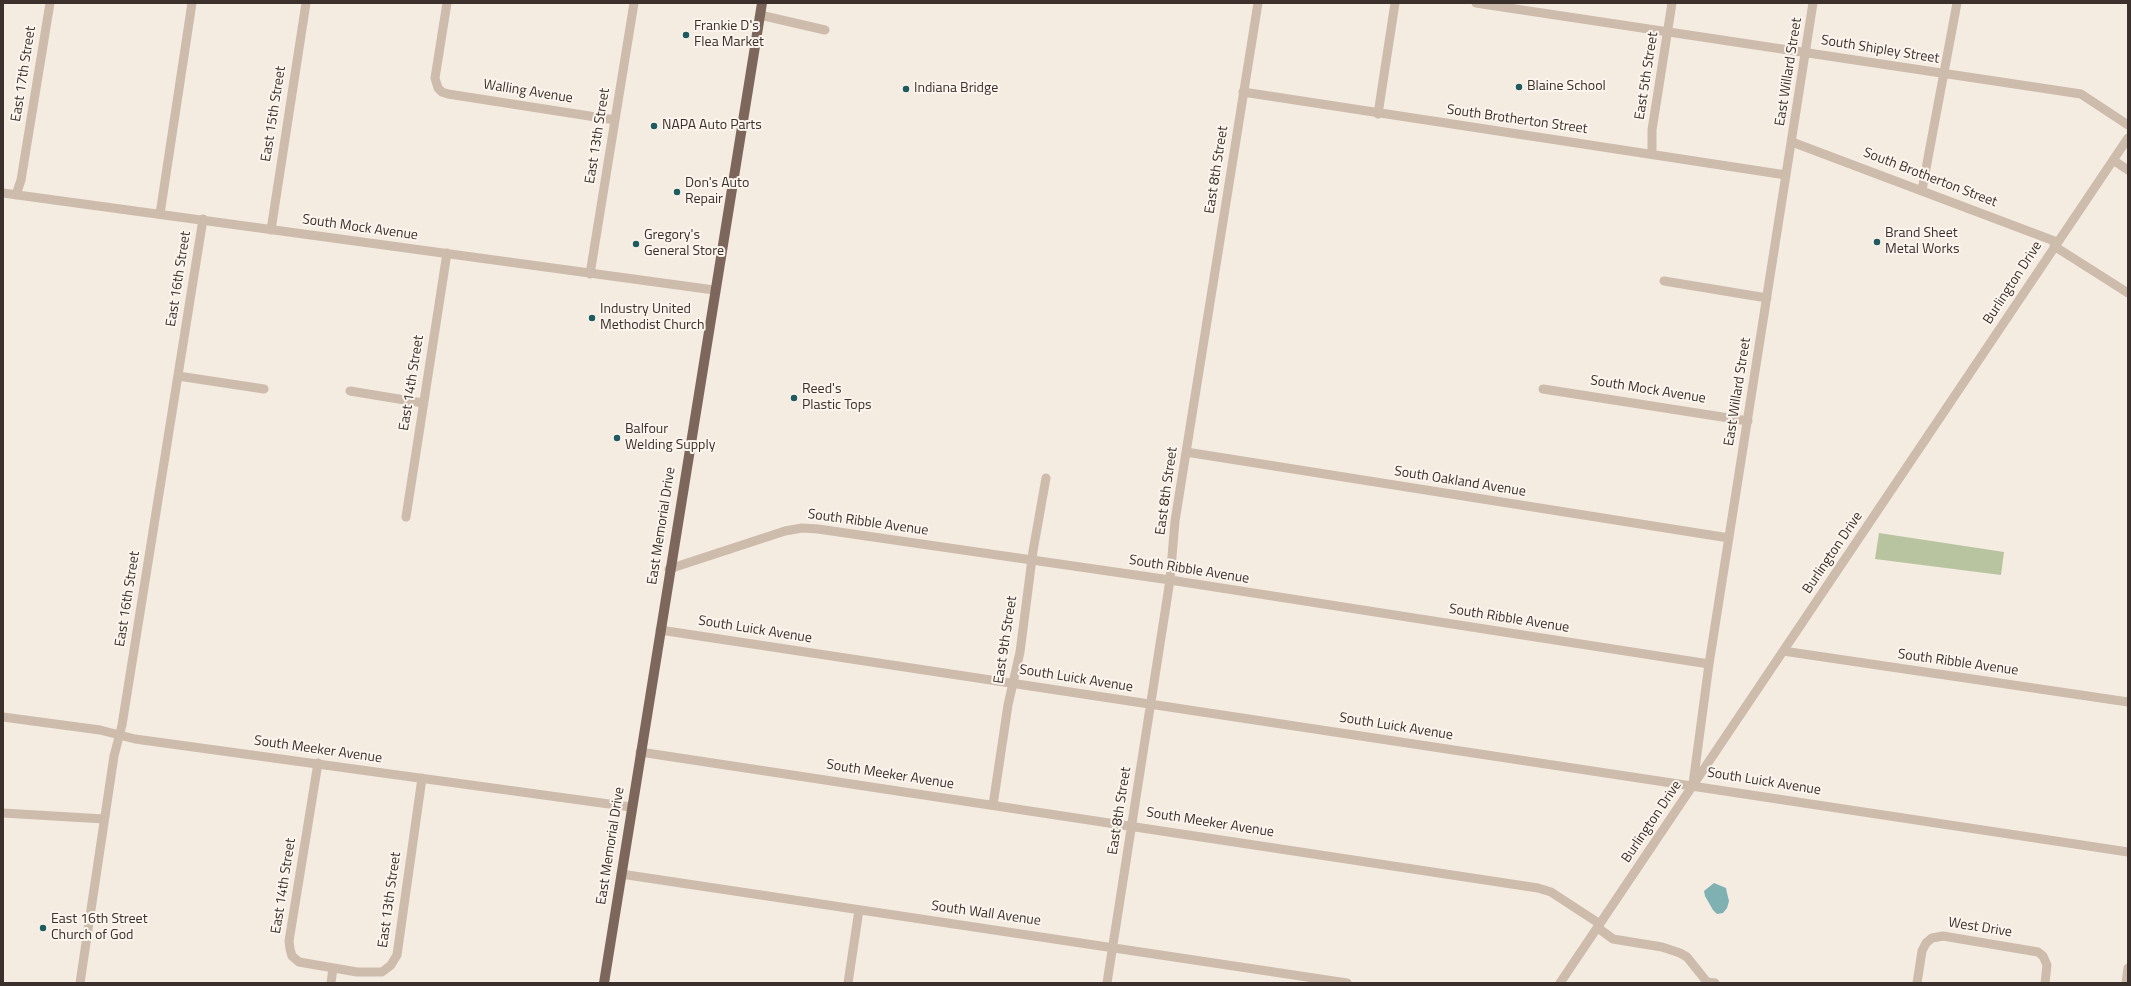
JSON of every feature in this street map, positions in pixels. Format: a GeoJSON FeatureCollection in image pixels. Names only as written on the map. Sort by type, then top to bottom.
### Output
{"type":"FeatureCollection","features":[{"type":"Feature","properties":{"kind":"main road","name":"East Memorial Drive"},"geometry":{"type":"LineString","coordinates":[[604,983],[630,807],[762,3]]}},
{"type":"Feature","properties":{"kind":"street","name":"East 17th Street"},"geometry":{"type":"LineString","coordinates":[[16,195],[21,180],[50,3]]}},
{"type":"Feature","properties":{"kind":"street"},"geometry":{"type":"LineString","coordinates":[[160,214],[192,3]]}},
{"type":"Feature","properties":{"kind":"street","name":"East 15th Street"},"geometry":{"type":"LineString","coordinates":[[271,230],[306,3]]}},
{"type":"Feature","properties":{"kind":"street","name":"Walling Avenue"},"geometry":{"type":"LineString","coordinates":[[447,3],[435,78],[438,88],[448,94],[615,120]]}},
{"type":"Feature","properties":{"kind":"street","name":"East 13th Street"},"geometry":{"type":"LineString","coordinates":[[590,274],[634,3]]}},
{"type":"Feature","properties":{"kind":"street","name":"East 8th Street"},"geometry":{"type":"LineString","coordinates":[[1107,983],[1170,580],[1175,521],[1258,3]]}},
{"type":"Feature","properties":{"kind":"street"},"geometry":{"type":"LineString","coordinates":[[1378,114],[1395,3]]}},
{"type":"Feature","properties":{"kind":"street","name":"South Shipley Street"},"geometry":{"type":"LineString","coordinates":[[1476,3],[1535,7],[1668,32],[2083,95],[2128,125]]}},
{"type":"Feature","properties":{"kind":"street","name":"East 5th Street"},"geometry":{"type":"LineString","coordinates":[[1652,154],[1652,130],[1672,3]]}},
{"type":"Feature","properties":{"kind":"street","name":"East Willard Street"},"geometry":{"type":"LineString","coordinates":[[1693,786],[1709,664],[1813,3]]}},
{"type":"Feature","properties":{"kind":"street"},"geometry":{"type":"LineString","coordinates":[[1922,190],[1945,74],[1957,3]]}},
{"type":"Feature","properties":{"kind":"street"},"geometry":{"type":"LineString","coordinates":[[760,15],[825,30]]}},
{"type":"Feature","properties":{"kind":"street","name":"South Brotherton Street"},"geometry":{"type":"LineString","coordinates":[[1243,92],[1378,114],[1786,175]]}},
{"type":"Feature","properties":{"kind":"street","name":"Burlington Drive"},"geometry":{"type":"LineString","coordinates":[[1560,983],[2128,138]]}},
{"type":"Feature","properties":{"kind":"street","name":"South Brotherton Street"},"geometry":{"type":"LineString","coordinates":[[1792,142],[1922,190],[2056,244],[2128,293]]}},
{"type":"Feature","properties":{"kind":"street"},"geometry":{"type":"LineString","coordinates":[[2113,160],[2128,170]]}},
{"type":"Feature","properties":{"kind":"street","name":"South Mock Avenue"},"geometry":{"type":"LineString","coordinates":[[3,193],[203,219],[271,230],[714,290]]}},
{"type":"Feature","properties":{"kind":"street","name":"East 16th Street"},"geometry":{"type":"LineString","coordinates":[[80,983],[104,819],[203,219]]}},
{"type":"Feature","properties":{"kind":"street","name":"East 14th Street"},"geometry":{"type":"LineString","coordinates":[[406,517],[447,253]]}},
{"type":"Feature","properties":{"kind":"street"},"geometry":{"type":"LineString","coordinates":[[1664,281],[1767,298]]}},
{"type":"Feature","properties":{"kind":"street"},"geometry":{"type":"LineString","coordinates":[[178,376],[264,389]]}},
{"type":"Feature","properties":{"kind":"street","name":"South Mock Avenue"},"geometry":{"type":"LineString","coordinates":[[1543,389],[1748,421]]}},
{"type":"Feature","properties":{"kind":"street"},"geometry":{"type":"LineString","coordinates":[[350,391],[423,403]]}},
{"type":"Feature","properties":{"kind":"street","name":"South Oakland Avenue"},"geometry":{"type":"LineString","coordinates":[[1186,452],[1729,538]]}},
{"type":"Feature","properties":{"kind":"street","name":"East 9th Street"},"geometry":{"type":"LineString","coordinates":[[992,805],[1008,705],[1014,683],[1046,478]]}},
{"type":"Feature","properties":{"kind":"street","name":"South Ribble Avenue"},"geometry":{"type":"LineString","coordinates":[[669,569],[785,531],[802,528],[1170,580],[1709,664]]}},
{"type":"Feature","properties":{"kind":"street","name":"South Luick Avenue"},"geometry":{"type":"LineString","coordinates":[[660,630],[2128,852]]}},
{"type":"Feature","properties":{"kind":"street","name":"South Ribble Avenue"},"geometry":{"type":"LineString","coordinates":[[1783,651],[2128,702]]}},
{"type":"Feature","properties":{"kind":"street","name":"South Meeker Avenue"},"geometry":{"type":"LineString","coordinates":[[3,717],[100,730],[119,735],[630,807]]}},
{"type":"Feature","properties":{"kind":"street","name":"South Meeker Avenue"},"geometry":{"type":"LineString","coordinates":[[640,752],[1132,825],[1546,889],[1599,926],[1613,939],[1662,947],[1687,957],[1709,983]]}},
{"type":"Feature","properties":{"kind":"street","name":"East 14th Street"},"geometry":{"type":"LineString","coordinates":[[318,763],[289,941],[292,956],[299,962],[333,968]]}},
{"type":"Feature","properties":{"kind":"street","name":"East 13th Street"},"geometry":{"type":"LineString","coordinates":[[333,968],[371,973],[382,972],[391,965],[397,955],[403,903],[422,778]]}},
{"type":"Feature","properties":{"kind":"street"},"geometry":{"type":"LineString","coordinates":[[3,813],[104,819]]}},
{"type":"Feature","properties":{"kind":"street","name":"South Wall Avenue"},"geometry":{"type":"LineString","coordinates":[[621,874],[1347,983]]}},
{"type":"Feature","properties":{"kind":"street"},"geometry":{"type":"LineString","coordinates":[[848,983],[859,910]]}},
{"type":"Feature","properties":{"kind":"street","name":"West Drive"},"geometry":{"type":"LineString","coordinates":[[1917,983],[1922,951],[1926,943],[1932,938],[1943,936],[2038,952],[2047,965],[2045,983]]}},
{"type":"Feature","properties":{"kind":"street"},"geometry":{"type":"LineString","coordinates":[[331,983],[333,968]]}},
{"type":"Feature","properties":{"kind":"street"},"geometry":{"type":"LineString","coordinates":[[2126,983],[2128,968]]}},
{"type":"Feature","properties":{"kind":"green space"},"geometry":{"type":"Polygon","coordinates":[[[1879,533],[2004,552],[2001,575],[1875,559],[1879,533]]]}},
{"type":"Feature","properties":{"kind":"water"},"geometry":{"type":"Polygon","coordinates":[[[1714,883],[1726,888],[1729,901],[1727,908],[1723,913],[1717,914],[1705,896],[1704,891],[1714,883]]]}},
{"type":"Feature","properties":{"kind":"place","name":"Frankie D's Flea Market"},"geometry":{"type":"Point","coordinates":[686,35]}},
{"type":"Feature","properties":{"kind":"place","name":"Blaine School"},"geometry":{"type":"Point","coordinates":[1519,87]}},
{"type":"Feature","properties":{"kind":"place","name":"Indiana Bridge"},"geometry":{"type":"Point","coordinates":[906,89]}},
{"type":"Feature","properties":{"kind":"place","name":"NAPA Auto Parts"},"geometry":{"type":"Point","coordinates":[654,126]}},
{"type":"Feature","properties":{"kind":"place","name":"Don's Auto Repair"},"geometry":{"type":"Point","coordinates":[677,192]}},
{"type":"Feature","properties":{"kind":"place","name":"Brand Sheet Metal Works"},"geometry":{"type":"Point","coordinates":[1877,242]}},
{"type":"Feature","properties":{"kind":"place","name":"Gregory's General Store"},"geometry":{"type":"Point","coordinates":[636,244]}},
{"type":"Feature","properties":{"kind":"place","name":"Industry United Methodist Church"},"geometry":{"type":"Point","coordinates":[592,318]}},
{"type":"Feature","properties":{"kind":"place","name":"Reed's Plastic Tops"},"geometry":{"type":"Point","coordinates":[794,398]}},
{"type":"Feature","properties":{"kind":"place","name":"Balfour Welding Supply"},"geometry":{"type":"Point","coordinates":[617,438]}},
{"type":"Feature","properties":{"kind":"place","name":"East 16th Street Church of God"},"geometry":{"type":"Point","coordinates":[43,928]}}]}
